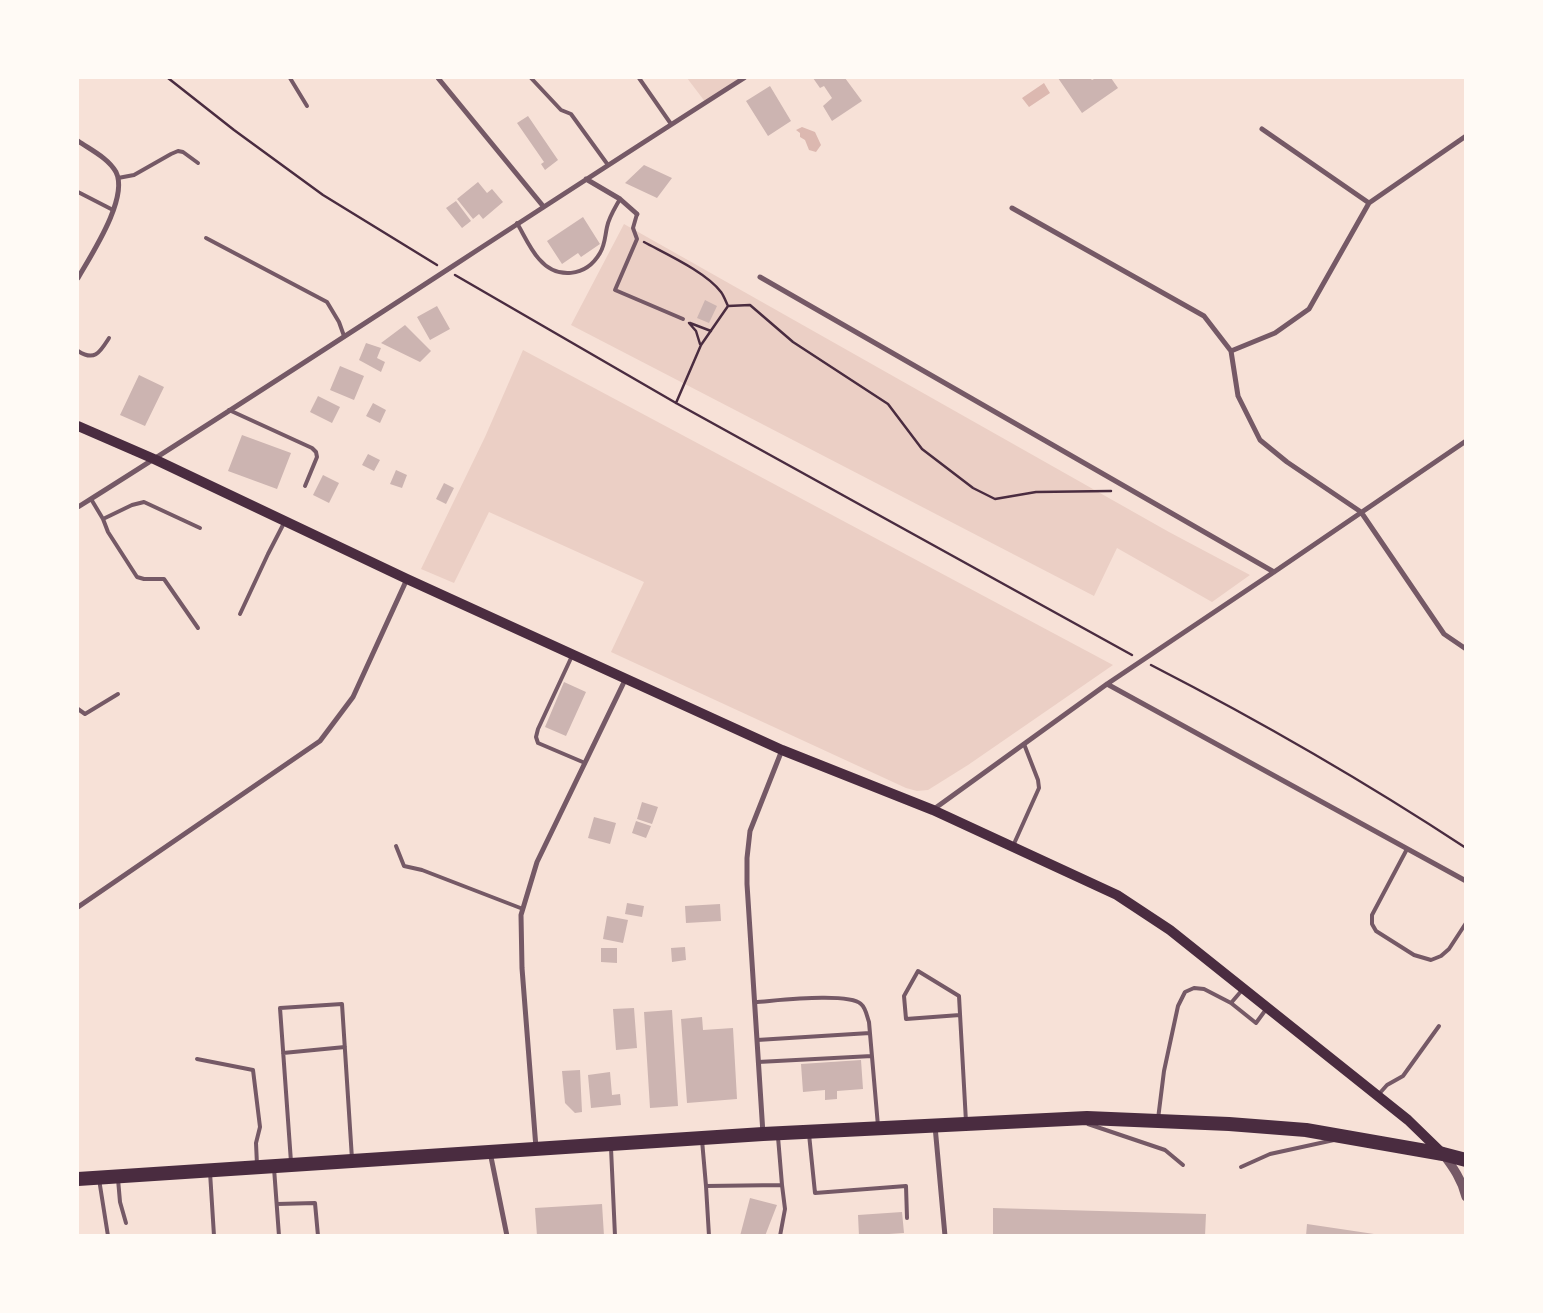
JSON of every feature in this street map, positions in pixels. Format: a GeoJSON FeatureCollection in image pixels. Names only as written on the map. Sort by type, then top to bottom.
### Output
{"type":"FeatureCollection","features":[{"type":"Feature","properties":{"kind":"highway"},"geometry":{"type":"LineString","coordinates":[[78,1178],[610,1143],[1072,1119],[1158,1121],[1306,1130],[1443,1154],[1466,1160]]}},
{"type":"Feature","properties":{"kind":"main road"},"geometry":{"type":"LineString","coordinates":[[78,426],[154,459],[408,579],[782,750],[933,810],[1117,895],[1170,930],[1408,1120],[1443,1154]]}},
{"type":"Feature","properties":{"kind":"street"},"geometry":{"type":"LineString","coordinates":[[78,507],[744,78]]}},
{"type":"Feature","properties":{"kind":"street"},"geometry":{"type":"LineString","coordinates":[[439,80],[543,206]]}},
{"type":"Feature","properties":{"kind":"street"},"geometry":{"type":"LineString","coordinates":[[1262,129],[1369,203]]}},
{"type":"Feature","properties":{"kind":"street"},"geometry":{"type":"LineString","coordinates":[[1231,351],[1275,333],[1309,309],[1369,203],[1466,136]]}},
{"type":"Feature","properties":{"kind":"street"},"geometry":{"type":"LineString","coordinates":[[78,141],[107,160],[116,171],[120,186],[106,228],[78,278]]}},
{"type":"Feature","properties":{"kind":"street"},"geometry":{"type":"LineString","coordinates":[[586,178],[620,199],[637,214]]}},
{"type":"Feature","properties":{"kind":"street"},"geometry":{"type":"LineString","coordinates":[[1012,208],[1204,316],[1231,351],[1238,396],[1260,440],[1287,462],[1361,512],[1444,634],[1466,649]]}},
{"type":"Feature","properties":{"kind":"street"},"geometry":{"type":"LineString","coordinates":[[760,278],[1274,572]]}},
{"type":"Feature","properties":{"kind":"street"},"geometry":{"type":"LineString","coordinates":[[933,810],[1107,684],[1466,441]]}},
{"type":"Feature","properties":{"kind":"street"},"geometry":{"type":"LineString","coordinates":[[78,907],[320,741],[353,697],[408,579]]}},
{"type":"Feature","properties":{"kind":"street"},"geometry":{"type":"LineString","coordinates":[[536,1148],[522,968],[521,915],[537,862],[626,678]]}},
{"type":"Feature","properties":{"kind":"street"},"geometry":{"type":"LineString","coordinates":[[1107,684],[1466,881]]}},
{"type":"Feature","properties":{"kind":"street"},"geometry":{"type":"LineString","coordinates":[[763,1134],[747,884],[747,858],[750,831],[782,750]]}},
{"type":"Feature","properties":{"kind":"street"},"geometry":{"type":"LineString","coordinates":[[935,1126],[945,1236]]}},
{"type":"Feature","properties":{"kind":"street"},"geometry":{"type":"LineString","coordinates":[[490,1152],[507,1236]]}},
{"type":"Feature","properties":{"kind":"street"},"geometry":{"type":"LineString","coordinates":[[1443,1154],[1454,1168],[1464,1188],[1466,1197]]}},
{"type":"Feature","properties":{"kind":"lane"},"geometry":{"type":"LineString","coordinates":[[290,78],[306,106]]}},
{"type":"Feature","properties":{"kind":"lane"},"geometry":{"type":"LineString","coordinates":[[439,80],[446,78]]}},
{"type":"Feature","properties":{"kind":"lane"},"geometry":{"type":"LineString","coordinates":[[531,78],[561,110],[571,114],[608,165]]}},
{"type":"Feature","properties":{"kind":"lane"},"geometry":{"type":"LineString","coordinates":[[639,78],[671,124]]}},
{"type":"Feature","properties":{"kind":"lane"},"geometry":{"type":"LineString","coordinates":[[118,178],[134,175],[178,151],[183,152],[198,163]]}},
{"type":"Feature","properties":{"kind":"lane"},"geometry":{"type":"LineString","coordinates":[[78,192],[113,210]]}},
{"type":"Feature","properties":{"kind":"lane"},"geometry":{"type":"LineString","coordinates":[[517,223],[541,262],[560,273],[578,273],[600,253],[605,241],[610,218],[620,199]]}},
{"type":"Feature","properties":{"kind":"lane"},"geometry":{"type":"LineString","coordinates":[[637,214],[633,228],[637,239],[614,290],[684,320]]}},
{"type":"Feature","properties":{"kind":"lane"},"geometry":{"type":"LineString","coordinates":[[206,238],[327,302],[339,322],[344,336]]}},
{"type":"Feature","properties":{"kind":"lane"},"geometry":{"type":"LineString","coordinates":[[78,351],[86,356],[93,356],[99,353],[109,338]]}},
{"type":"Feature","properties":{"kind":"lane"},"geometry":{"type":"LineString","coordinates":[[230,410],[312,448],[316,452],[317,457],[305,486]]}},
{"type":"Feature","properties":{"kind":"lane"},"geometry":{"type":"LineString","coordinates":[[91,499],[103,519],[108,532],[137,576],[144,579],[164,579],[198,628]]}},
{"type":"Feature","properties":{"kind":"lane"},"geometry":{"type":"LineString","coordinates":[[103,519],[132,505],[144,502],[200,528]]}},
{"type":"Feature","properties":{"kind":"lane"},"geometry":{"type":"LineString","coordinates":[[240,614],[285,521]]}},
{"type":"Feature","properties":{"kind":"lane"},"geometry":{"type":"LineString","coordinates":[[572,654],[538,729],[536,738],[538,743],[585,763]]}},
{"type":"Feature","properties":{"kind":"lane"},"geometry":{"type":"LineString","coordinates":[[78,709],[85,714],[118,694]]}},
{"type":"Feature","properties":{"kind":"lane"},"geometry":{"type":"LineString","coordinates":[[1012,846],[1039,788],[1038,780],[1024,744]]}},
{"type":"Feature","properties":{"kind":"lane"},"geometry":{"type":"LineString","coordinates":[[396,846],[404,866],[422,870],[523,909]]}},
{"type":"Feature","properties":{"kind":"lane"},"geometry":{"type":"LineString","coordinates":[[1407,848],[1372,914],[1372,924],[1376,931],[1414,955],[1431,960],[1441,956],[1449,949],[1466,923]]}},
{"type":"Feature","properties":{"kind":"lane"},"geometry":{"type":"LineString","coordinates":[[960,1015],[906,1019],[904,996],[918,972],[959,996],[966,1124]]}},
{"type":"Feature","properties":{"kind":"lane"},"geometry":{"type":"LineString","coordinates":[[1158,1121],[1164,1071],[1178,1006],[1185,992],[1194,988],[1204,989],[1232,1003],[1256,1022],[1267,1008]]}},
{"type":"Feature","properties":{"kind":"lane"},"geometry":{"type":"LineString","coordinates":[[1232,1003],[1243,989]]}},
{"type":"Feature","properties":{"kind":"lane"},"geometry":{"type":"LineString","coordinates":[[755,1002],[836,998],[861,1004],[866,1012],[870,1033],[879,1128]]}},
{"type":"Feature","properties":{"kind":"lane"},"geometry":{"type":"LineString","coordinates":[[291,1165],[280,1008],[342,1004],[352,1161]]}},
{"type":"Feature","properties":{"kind":"lane"},"geometry":{"type":"LineString","coordinates":[[1378,1096],[1387,1085],[1403,1076],[1439,1026]]}},
{"type":"Feature","properties":{"kind":"lane"},"geometry":{"type":"LineString","coordinates":[[757,1040],[870,1033]]}},
{"type":"Feature","properties":{"kind":"lane"},"geometry":{"type":"LineString","coordinates":[[283,1053],[344,1047]]}},
{"type":"Feature","properties":{"kind":"lane"},"geometry":{"type":"LineString","coordinates":[[758,1062],[872,1056]]}},
{"type":"Feature","properties":{"kind":"lane"},"geometry":{"type":"LineString","coordinates":[[197,1058],[254,1070],[260,1127],[256,1143],[257,1167]]}},
{"type":"Feature","properties":{"kind":"lane"},"geometry":{"type":"LineString","coordinates":[[1072,1119],[1165,1150],[1183,1165]]}},
{"type":"Feature","properties":{"kind":"lane"},"geometry":{"type":"LineString","coordinates":[[809,1132],[814,1193],[906,1186],[907,1218]]}},
{"type":"Feature","properties":{"kind":"lane"},"geometry":{"type":"LineString","coordinates":[[778,1134],[785,1209],[780,1236]]}},
{"type":"Feature","properties":{"kind":"lane"},"geometry":{"type":"LineString","coordinates":[[1241,1167],[1270,1154],[1348,1137]]}},
{"type":"Feature","properties":{"kind":"lane"},"geometry":{"type":"LineString","coordinates":[[702,1138],[709,1236]]}},
{"type":"Feature","properties":{"kind":"lane"},"geometry":{"type":"LineString","coordinates":[[610,1143],[615,1236]]}},
{"type":"Feature","properties":{"kind":"lane"},"geometry":{"type":"LineString","coordinates":[[273,1166],[279,1236]]}},
{"type":"Feature","properties":{"kind":"lane"},"geometry":{"type":"LineString","coordinates":[[210,1170],[214,1236]]}},
{"type":"Feature","properties":{"kind":"lane"},"geometry":{"type":"LineString","coordinates":[[118,1176],[120,1202],[126,1223]]}},
{"type":"Feature","properties":{"kind":"lane"},"geometry":{"type":"LineString","coordinates":[[99,1177],[108,1236]]}},
{"type":"Feature","properties":{"kind":"lane"},"geometry":{"type":"LineString","coordinates":[[706,1186],[782,1185]]}},
{"type":"Feature","properties":{"kind":"lane"},"geometry":{"type":"LineString","coordinates":[[277,1204],[315,1203],[318,1236]]}},
{"type":"Feature","properties":{"kind":"path"},"geometry":{"type":"LineString","coordinates":[[168,78],[234,130],[323,194],[431,262]]}},
{"type":"Feature","properties":{"kind":"path"},"geometry":{"type":"LineString","coordinates":[[637,239],[682,262],[707,280],[721,292],[728,306]]}},
{"type":"Feature","properties":{"kind":"path"},"geometry":{"type":"LineString","coordinates":[[458,277],[676,403],[1124,651]]}},
{"type":"Feature","properties":{"kind":"path"},"geometry":{"type":"LineString","coordinates":[[728,306],[750,305],[793,342],[888,404],[922,449],[973,488],[995,499],[1036,492],[1109,490],[1118,494]]}},
{"type":"Feature","properties":{"kind":"path"},"geometry":{"type":"LineString","coordinates":[[676,403],[701,345],[728,306]]}},
{"type":"Feature","properties":{"kind":"path"},"geometry":{"type":"LineString","coordinates":[[684,320],[712,330]]}},
{"type":"Feature","properties":{"kind":"path"},"geometry":{"type":"LineString","coordinates":[[688,322],[696,331],[701,345]]}},
{"type":"Feature","properties":{"kind":"path"},"geometry":{"type":"LineString","coordinates":[[1164,672],[1327,761],[1466,848]]}},
{"type":"Feature","properties":{"kind":"shaded area"},"geometry":{"type":"Polygon","coordinates":[[[687,78],[744,78],[706,103],[687,78]]]}},
{"type":"Feature","properties":{"kind":"shaded area"},"geometry":{"type":"Polygon","coordinates":[[[1044,83],[1050,93],[1029,107],[1022,98],[1044,83]]]}},
{"type":"Feature","properties":{"kind":"shaded area"},"geometry":{"type":"Polygon","coordinates":[[[802,127],[815,132],[821,145],[816,152],[809,150],[805,140],[800,137],[800,133],[796,130],[802,127]]]}},
{"type":"Feature","properties":{"kind":"shaded area"},"geometry":{"type":"Polygon","coordinates":[[[624,224],[1169,532],[1250,575],[1212,602],[1117,548],[1094,596],[571,325],[624,224]]]}},
{"type":"Feature","properties":{"kind":"shaded area"},"geometry":{"type":"Polygon","coordinates":[[[523,350],[1113,665],[968,765],[928,790],[917,791],[906,788],[611,652],[644,582],[489,512],[454,583],[421,569],[485,437],[523,350]]]}},
{"type":"Feature","properties":{"kind":"building"},"geometry":{"type":"Polygon","coordinates":[[[813,78],[845,78],[862,101],[832,121],[823,106],[832,98],[824,86],[820,88],[813,78]]]}},
{"type":"Feature","properties":{"kind":"building"},"geometry":{"type":"Polygon","coordinates":[[[1058,78],[1090,78],[1092,80],[1096,78],[1111,78],[1118,88],[1082,113],[1058,78]]]}},
{"type":"Feature","properties":{"kind":"building"},"geometry":{"type":"Polygon","coordinates":[[[770,86],[791,121],[768,136],[746,101],[770,86]]]}},
{"type":"Feature","properties":{"kind":"building"},"geometry":{"type":"Polygon","coordinates":[[[528,116],[558,160],[545,170],[541,164],[544,162],[517,123],[528,116]]]}},
{"type":"Feature","properties":{"kind":"building"},"geometry":{"type":"Polygon","coordinates":[[[644,165],[672,178],[657,198],[625,183],[644,165]]]}},
{"type":"Feature","properties":{"kind":"building"},"geometry":{"type":"Polygon","coordinates":[[[478,182],[487,193],[492,189],[503,202],[483,219],[479,214],[473,219],[457,199],[478,182]]]}},
{"type":"Feature","properties":{"kind":"building"},"geometry":{"type":"Polygon","coordinates":[[[456,201],[471,221],[462,228],[446,208],[456,201]]]}},
{"type":"Feature","properties":{"kind":"building"},"geometry":{"type":"Polygon","coordinates":[[[583,217],[600,244],[581,257],[578,253],[562,264],[547,241],[583,217]]]}},
{"type":"Feature","properties":{"kind":"building"},"geometry":{"type":"Polygon","coordinates":[[[705,300],[717,306],[709,323],[697,318],[705,300]]]}},
{"type":"Feature","properties":{"kind":"building"},"geometry":{"type":"Polygon","coordinates":[[[437,306],[450,329],[430,340],[417,317],[437,306]]]}},
{"type":"Feature","properties":{"kind":"building"},"geometry":{"type":"Polygon","coordinates":[[[405,325],[431,351],[420,362],[381,343],[405,325]]]}},
{"type":"Feature","properties":{"kind":"building"},"geometry":{"type":"Polygon","coordinates":[[[366,343],[381,348],[377,358],[385,362],[381,372],[359,360],[366,343]]]}},
{"type":"Feature","properties":{"kind":"building"},"geometry":{"type":"Polygon","coordinates":[[[340,366],[364,376],[354,400],[330,390],[340,366]]]}},
{"type":"Feature","properties":{"kind":"building"},"geometry":{"type":"Polygon","coordinates":[[[139,375],[164,387],[145,426],[120,415],[139,375]]]}},
{"type":"Feature","properties":{"kind":"building"},"geometry":{"type":"Polygon","coordinates":[[[318,396],[340,407],[332,423],[310,412],[318,396]]]}},
{"type":"Feature","properties":{"kind":"building"},"geometry":{"type":"Polygon","coordinates":[[[373,403],[386,410],[380,423],[366,416],[373,403]]]}},
{"type":"Feature","properties":{"kind":"building"},"geometry":{"type":"Polygon","coordinates":[[[242,435],[291,453],[277,489],[228,471],[242,435]]]}},
{"type":"Feature","properties":{"kind":"building"},"geometry":{"type":"Polygon","coordinates":[[[368,454],[380,460],[374,471],[362,465],[368,454]]]}},
{"type":"Feature","properties":{"kind":"building"},"geometry":{"type":"Polygon","coordinates":[[[396,470],[407,475],[402,488],[390,484],[396,470]]]}},
{"type":"Feature","properties":{"kind":"building"},"geometry":{"type":"Polygon","coordinates":[[[323,475],[339,483],[329,503],[313,495],[323,475]]]}},
{"type":"Feature","properties":{"kind":"building"},"geometry":{"type":"Polygon","coordinates":[[[444,483],[454,488],[446,504],[436,499],[444,483]]]}},
{"type":"Feature","properties":{"kind":"building"},"geometry":{"type":"Polygon","coordinates":[[[564,682],[586,692],[566,736],[545,727],[564,682]]]}},
{"type":"Feature","properties":{"kind":"building"},"geometry":{"type":"Polygon","coordinates":[[[642,802],[658,807],[652,824],[637,819],[642,802]]]}},
{"type":"Feature","properties":{"kind":"building"},"geometry":{"type":"Polygon","coordinates":[[[594,817],[616,823],[610,844],[588,838],[594,817]]]}},
{"type":"Feature","properties":{"kind":"building"},"geometry":{"type":"Polygon","coordinates":[[[636,821],[651,826],[646,838],[632,833],[636,821]]]}},
{"type":"Feature","properties":{"kind":"building"},"geometry":{"type":"Polygon","coordinates":[[[627,903],[644,906],[642,917],[625,914],[627,903]]]}},
{"type":"Feature","properties":{"kind":"building"},"geometry":{"type":"Polygon","coordinates":[[[720,904],[721,921],[686,923],[685,906],[720,904]]]}},
{"type":"Feature","properties":{"kind":"building"},"geometry":{"type":"Polygon","coordinates":[[[607,916],[628,920],[623,943],[603,939],[607,916]]]}},
{"type":"Feature","properties":{"kind":"building"},"geometry":{"type":"Polygon","coordinates":[[[685,947],[686,960],[672,962],[671,948],[685,947]]]}},
{"type":"Feature","properties":{"kind":"building"},"geometry":{"type":"Polygon","coordinates":[[[601,948],[617,948],[617,963],[601,962],[601,948]]]}},
{"type":"Feature","properties":{"kind":"building"},"geometry":{"type":"Polygon","coordinates":[[[634,1008],[637,1048],[616,1050],[613,1009],[634,1008]]]}},
{"type":"Feature","properties":{"kind":"building"},"geometry":{"type":"Polygon","coordinates":[[[672,1010],[678,1106],[650,1108],[644,1012],[672,1010]]]}},
{"type":"Feature","properties":{"kind":"building"},"geometry":{"type":"Polygon","coordinates":[[[702,1017],[703,1030],[733,1028],[737,1099],[687,1103],[681,1019],[702,1017]]]}},
{"type":"Feature","properties":{"kind":"building"},"geometry":{"type":"Polygon","coordinates":[[[861,1060],[863,1089],[837,1091],[837,1099],[825,1100],[825,1090],[803,1092],[801,1064],[861,1060]]]}},
{"type":"Feature","properties":{"kind":"building"},"geometry":{"type":"Polygon","coordinates":[[[580,1070],[582,1112],[575,1113],[565,1103],[562,1071],[580,1070]]]}},
{"type":"Feature","properties":{"kind":"building"},"geometry":{"type":"Polygon","coordinates":[[[610,1072],[612,1095],[620,1094],[621,1105],[591,1108],[588,1075],[610,1072]]]}},
{"type":"Feature","properties":{"kind":"building"},"geometry":{"type":"Polygon","coordinates":[[[750,1198],[777,1205],[765,1236],[740,1236],[750,1198]]]}},
{"type":"Feature","properties":{"kind":"building"},"geometry":{"type":"Polygon","coordinates":[[[602,1204],[604,1236],[537,1236],[535,1208],[602,1204]]]}},
{"type":"Feature","properties":{"kind":"building"},"geometry":{"type":"Polygon","coordinates":[[[993,1208],[1206,1214],[1205,1236],[993,1236],[993,1208]]]}},
{"type":"Feature","properties":{"kind":"building"},"geometry":{"type":"Polygon","coordinates":[[[902,1212],[904,1233],[859,1236],[858,1215],[902,1212]]]}},
{"type":"Feature","properties":{"kind":"building"},"geometry":{"type":"Polygon","coordinates":[[[1307,1224],[1374,1234],[1374,1236],[1306,1236],[1307,1224]]]}}]}
